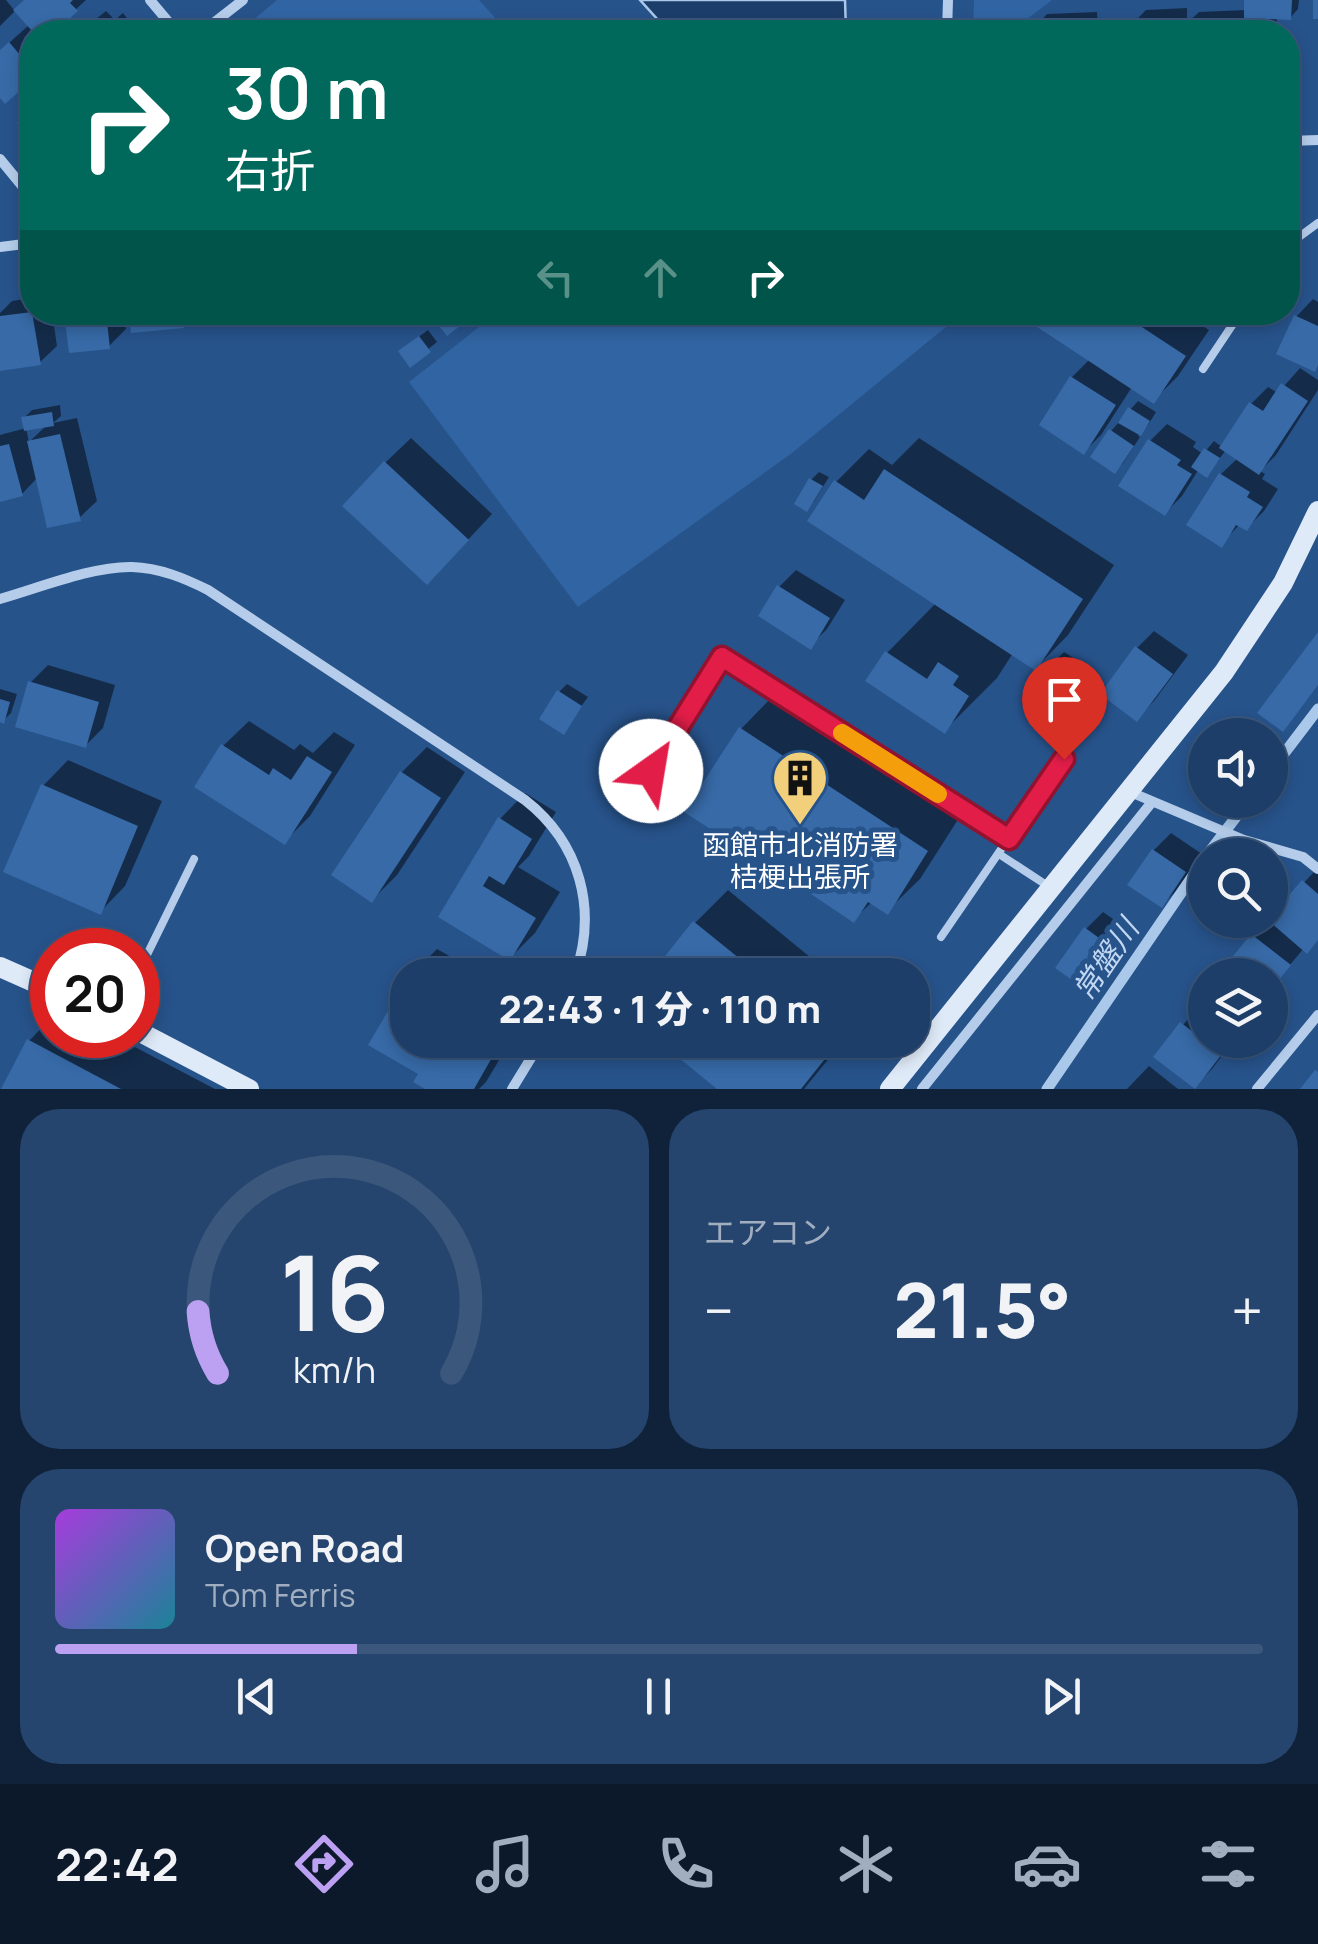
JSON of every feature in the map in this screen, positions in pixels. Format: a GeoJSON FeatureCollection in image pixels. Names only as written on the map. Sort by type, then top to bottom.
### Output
{"type":"FeatureCollection","features":[{"type":"Feature","properties":{"kind":"street"},"geometry":{"type":"LineString","coordinates":[[150,0],[167,20]]}},
{"type":"Feature","properties":{"kind":"street"},"geometry":{"type":"LineString","coordinates":[[217,20],[242,0]]}},
{"type":"Feature","properties":{"kind":"street"},"geometry":{"type":"LineString","coordinates":[[0,159],[20,184]]}},
{"type":"Feature","properties":{"kind":"street"},"geometry":{"type":"LineString","coordinates":[[890,1089],[1224,672],[1284,583],[1318,511]]}},
{"type":"Feature","properties":{"kind":"street"},"geometry":{"type":"LineString","coordinates":[[0,599],[105,569],[131,567],[181,577],[208,590],[542,814],[568,849],[577,870],[585,920],[581,958]]}},
{"type":"Feature","properties":{"kind":"street"},"geometry":{"type":"LineString","coordinates":[[1128,791],[1244,840],[1303,858],[1318,869]]}},
{"type":"Feature","properties":{"kind":"street"},"geometry":{"type":"LineString","coordinates":[[922,1089],[1152,802]]}},
{"type":"Feature","properties":{"kind":"street"},"geometry":{"type":"LineString","coordinates":[[0,966],[30,980]]}},
{"type":"Feature","properties":{"kind":"street"},"geometry":{"type":"LineString","coordinates":[[1258,1089],[1318,1015]]}},
{"type":"Feature","properties":{"kind":"street"},"geometry":{"type":"LineString","coordinates":[[160,1043],[249,1089]]}},
{"type":"Feature","properties":{"kind":"street"},"geometry":{"type":"LineString","coordinates":[[512,1089],[531,1058]]}},
{"type":"Feature","properties":{"kind":"lane"},"geometry":{"type":"LineString","coordinates":[[1203,369],[1232,325]]}},
{"type":"Feature","properties":{"kind":"lane"},"geometry":{"type":"LineString","coordinates":[[651,771],[722,657],[1009,839]]}},
{"type":"Feature","properties":{"kind":"lane"},"geometry":{"type":"LineString","coordinates":[[941,938],[1064,759]]}},
{"type":"Feature","properties":{"kind":"lane"},"geometry":{"type":"LineString","coordinates":[[999,854],[1051,888]]}},
{"type":"Feature","properties":{"kind":"lane"},"geometry":{"type":"LineString","coordinates":[[160,928],[194,859]]}},
{"type":"Feature","properties":{"kind":"shaded area"},"geometry":{"type":"Polygon","coordinates":[[[277,0],[479,0],[497,20],[253,20],[277,0]]]}},
{"type":"Feature","properties":{"kind":"shaded area"},"geometry":{"type":"Polygon","coordinates":[[[640,0],[845,0],[846,20],[658,20],[640,0]]]}},
{"type":"Feature","properties":{"kind":"shaded area"},"geometry":{"type":"Polygon","coordinates":[[[974,0],[1052,0],[1026,20],[973,20],[974,0]]]}},
{"type":"Feature","properties":{"kind":"shaded area"},"geometry":{"type":"Polygon","coordinates":[[[482,325],[948,325],[792,453],[578,607],[409,382],[482,325]]]}},
{"type":"Feature","properties":{"kind":"building"},"geometry":{"type":"Polygon","coordinates":[[[24,0],[73,0],[70,3],[78,11],[68,20],[22,20],[13,10],[24,0]]]}},
{"type":"Feature","properties":{"kind":"building"},"geometry":{"type":"Polygon","coordinates":[[[1244,0],[1292,0],[1291,20],[1244,18],[1244,0]]]}},
{"type":"Feature","properties":{"kind":"building"},"geometry":{"type":"Polygon","coordinates":[[[1313,0],[1318,0],[1318,19],[1313,19],[1313,0]]]}},
{"type":"Feature","properties":{"kind":"building"},"geometry":{"type":"Polygon","coordinates":[[[9,42],[20,55],[20,91],[5,104],[0,98],[0,50],[9,42]]]}},
{"type":"Feature","properties":{"kind":"building"},"geometry":{"type":"Polygon","coordinates":[[[20,314],[20,325],[34,325],[41,365],[0,371],[0,316],[20,314]]]}},
{"type":"Feature","properties":{"kind":"building"},"geometry":{"type":"Polygon","coordinates":[[[1300,318],[1318,326],[1315,372],[1276,354],[1289,325],[1300,325],[1300,318]]]}},
{"type":"Feature","properties":{"kind":"building"},"geometry":{"type":"Polygon","coordinates":[[[66,325],[107,325],[110,349],[69,353],[66,325]]]}},
{"type":"Feature","properties":{"kind":"building"},"geometry":{"type":"Polygon","coordinates":[[[130,325],[184,325],[184,328],[131,333],[130,325]]]}},
{"type":"Feature","properties":{"kind":"building"},"geometry":{"type":"Polygon","coordinates":[[[438,325],[461,325],[447,336],[438,325]]]}},
{"type":"Feature","properties":{"kind":"building"},"geometry":{"type":"Polygon","coordinates":[[[1034,325],[1139,325],[1186,356],[1154,404],[1034,325]]]}},
{"type":"Feature","properties":{"kind":"building"},"geometry":{"type":"Polygon","coordinates":[[[419,336],[431,352],[410,368],[398,351],[419,336]]]}},
{"type":"Feature","properties":{"kind":"building"},"geometry":{"type":"Polygon","coordinates":[[[1070,376],[1116,405],[1084,455],[1039,425],[1070,376]]]}},
{"type":"Feature","properties":{"kind":"building"},"geometry":{"type":"Polygon","coordinates":[[[1281,383],[1308,401],[1259,475],[1219,448],[1249,402],[1263,411],[1281,383]]]}},
{"type":"Feature","properties":{"kind":"building"},"geometry":{"type":"Polygon","coordinates":[[[1128,407],[1150,421],[1141,436],[1118,423],[1128,407]]]}},
{"type":"Feature","properties":{"kind":"building"},"geometry":{"type":"Polygon","coordinates":[[[52,412],[54,426],[24,431],[21,417],[52,412]]]}},
{"type":"Feature","properties":{"kind":"building"},"geometry":{"type":"Polygon","coordinates":[[[1109,429],[1134,446],[1115,474],[1090,457],[1109,429]]]}},
{"type":"Feature","properties":{"kind":"building"},"geometry":{"type":"Polygon","coordinates":[[[60,434],[81,521],[47,528],[27,441],[60,434]]]}},
{"type":"Feature","properties":{"kind":"building"},"geometry":{"type":"Polygon","coordinates":[[[1148,439],[1181,460],[1177,465],[1192,474],[1165,516],[1118,486],[1148,439]]]}},
{"type":"Feature","properties":{"kind":"building"},"geometry":{"type":"Polygon","coordinates":[[[9,444],[23,496],[0,502],[0,446],[9,444]]]}},
{"type":"Feature","properties":{"kind":"building"},"geometry":{"type":"Polygon","coordinates":[[[1204,448],[1220,458],[1207,478],[1191,467],[1204,448]]]}},
{"type":"Feature","properties":{"kind":"building"},"geometry":{"type":"Polygon","coordinates":[[[384,461],[469,540],[427,585],[342,506],[384,461]]]}},
{"type":"Feature","properties":{"kind":"building"},"geometry":{"type":"Polygon","coordinates":[[[884,469],[1083,599],[1036,671],[807,521],[834,480],[864,500],[884,469]]]}},
{"type":"Feature","properties":{"kind":"building"},"geometry":{"type":"Polygon","coordinates":[[[1219,473],[1250,492],[1247,497],[1263,507],[1247,531],[1236,525],[1222,548],[1186,525],[1219,473]]]}},
{"type":"Feature","properties":{"kind":"building"},"geometry":{"type":"Polygon","coordinates":[[[809,478],[823,486],[807,512],[794,504],[809,478]]]}},
{"type":"Feature","properties":{"kind":"building"},"geometry":{"type":"Polygon","coordinates":[[[777,585],[830,618],[811,650],[758,616],[777,585]]]}},
{"type":"Feature","properties":{"kind":"building"},"geometry":{"type":"Polygon","coordinates":[[[1318,632],[1318,685],[1288,725],[1288,718],[1264,718],[1257,713],[1318,632]]]}},
{"type":"Feature","properties":{"kind":"building"},"geometry":{"type":"Polygon","coordinates":[[[1135,646],[1173,674],[1137,722],[1100,694],[1135,646]]]}},
{"type":"Feature","properties":{"kind":"building"},"geometry":{"type":"Polygon","coordinates":[[[885,651],[927,679],[938,662],[959,676],[953,685],[969,696],[945,734],[865,681],[885,651]]]}},
{"type":"Feature","properties":{"kind":"building"},"geometry":{"type":"Polygon","coordinates":[[[1054,658],[1090,681],[1080,696],[1045,673],[1054,658]]]}},
{"type":"Feature","properties":{"kind":"building"},"geometry":{"type":"Polygon","coordinates":[[[28,681],[99,702],[86,748],[15,727],[28,681]]]}},
{"type":"Feature","properties":{"kind":"building"},"geometry":{"type":"Polygon","coordinates":[[[557,690],[582,706],[564,735],[539,719],[557,690]]]}},
{"type":"Feature","properties":{"kind":"building"},"geometry":{"type":"Polygon","coordinates":[[[0,699],[10,702],[4,724],[0,722],[0,699]]]}},
{"type":"Feature","properties":{"kind":"building","name":"函館市北消防署 桔梗出張所"},"geometry":{"type":"Polygon","coordinates":[[[739,727],[928,851],[888,915],[868,902],[854,923],[802,888],[815,868],[777,843],[763,863],[684,812],[739,727]]]}},
{"type":"Feature","properties":{"kind":"building"},"geometry":{"type":"Polygon","coordinates":[[[221,744],[269,775],[273,768],[291,780],[307,756],[332,772],[285,845],[194,787],[221,744]]]}},
{"type":"Feature","properties":{"kind":"building"},"geometry":{"type":"Polygon","coordinates":[[[400,771],[441,798],[372,903],[331,875],[400,771]]]}},
{"type":"Feature","properties":{"kind":"building"},"geometry":{"type":"Polygon","coordinates":[[[41,784],[138,826],[101,915],[3,872],[41,784]]]}},
{"type":"Feature","properties":{"kind":"building"},"geometry":{"type":"Polygon","coordinates":[[[498,817],[532,839],[504,885],[489,876],[483,886],[536,918],[512,958],[505,958],[438,917],[498,817]]]}},
{"type":"Feature","properties":{"kind":"building"},"geometry":{"type":"Polygon","coordinates":[[[1152,849],[1186,872],[1162,908],[1127,885],[1152,849]]]}},
{"type":"Feature","properties":{"kind":"building"},"geometry":{"type":"Polygon","coordinates":[[[1302,880],[1318,894],[1318,940],[1307,954],[1288,938],[1288,896],[1302,880]]]}},
{"type":"Feature","properties":{"kind":"building"},"geometry":{"type":"Polygon","coordinates":[[[693,921],[739,958],[664,958],[693,921]]]}},
{"type":"Feature","properties":{"kind":"building"},"geometry":{"type":"Polygon","coordinates":[[[1084,927],[1121,954],[1092,994],[1055,968],[1084,927]]]}},
{"type":"Feature","properties":{"kind":"building"},"geometry":{"type":"Polygon","coordinates":[[[1248,938],[1256,938],[1282,958],[1232,958],[1248,938]]]}},
{"type":"Feature","properties":{"kind":"building"},"geometry":{"type":"Polygon","coordinates":[[[390,1008],[390,1058],[368,1045],[390,1008]]]}},
{"type":"Feature","properties":{"kind":"building"},"geometry":{"type":"Polygon","coordinates":[[[1180,1022],[1188,1028],[1188,1058],[1219,1058],[1195,1089],[1153,1057],[1180,1022]]]}},
{"type":"Feature","properties":{"kind":"building"},"geometry":{"type":"Polygon","coordinates":[[[27,1039],[30,1058],[63,1058],[121,1089],[1,1089],[27,1039]]]}},
{"type":"Feature","properties":{"kind":"building"},"geometry":{"type":"Polygon","coordinates":[[[390,1058],[492,1058],[474,1089],[425,1089],[413,1082],[418,1074],[390,1058]]]}},
{"type":"Feature","properties":{"kind":"building"},"geometry":{"type":"Polygon","coordinates":[[[679,1058],[826,1058],[801,1089],[717,1089],[679,1058]]]}},
{"type":"Feature","properties":{"kind":"building"},"geometry":{"type":"Polygon","coordinates":[[[1315,1070],[1318,1089],[1300,1089],[1315,1070]]]}},
{"type":"Feature","properties":{"kind":"waterway","name":"常盤川"},"geometry":{"type":"LineString","coordinates":[[1288,748],[1318,709]]}},
{"type":"Feature","properties":{"kind":"waterway","name":"常盤川"},"geometry":{"type":"LineString","coordinates":[[1220,838],[1235,818]]}},
{"type":"Feature","properties":{"kind":"waterway","name":"常盤川"},"geometry":{"type":"LineString","coordinates":[[1047,1089],[1188,883]]}},
{"type":"Feature","properties":{"kind":"slow traffic"},"geometry":{"type":"LineString","coordinates":[[842,733],[938,794]]}},
{"type":"Feature","properties":{"kind":"place","name":"函館市北消防署 桔梗出張所"},"geometry":{"type":"Point","coordinates":[800,827]}},
{"type":"Feature","properties":{"kind":"route"},"geometry":{"type":"LineString","coordinates":[[651,771],[722,657],[1009,839],[1064,759]]}}]}
